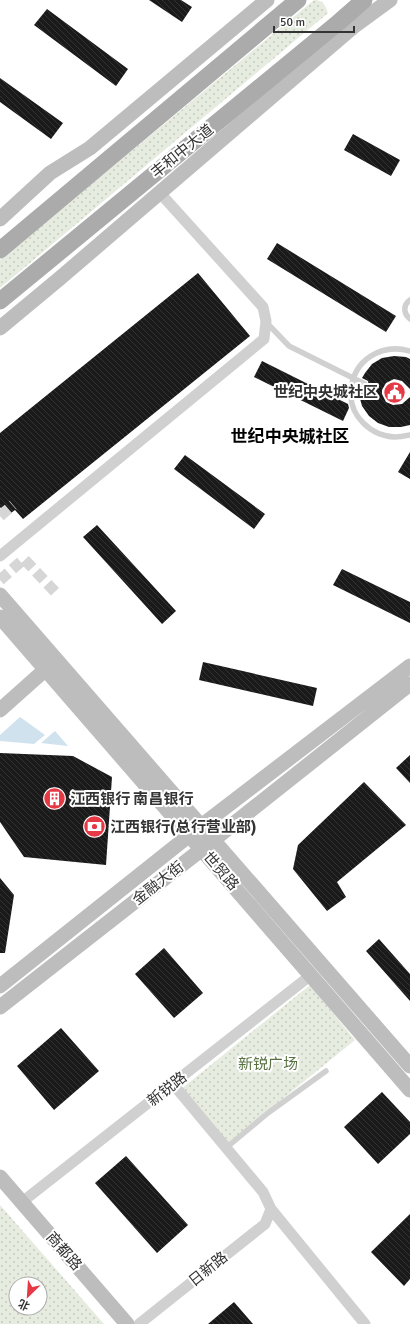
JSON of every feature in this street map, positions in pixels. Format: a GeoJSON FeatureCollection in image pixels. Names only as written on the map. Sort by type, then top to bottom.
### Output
{"type":"FeatureCollection","features":[{"type":"Feature","properties":{"kind":"main road"},"geometry":{"type":"LineString","coordinates":[[0,219],[50,173],[90,148],[267,0]]}},
{"type":"Feature","properties":{"kind":"main road"},"geometry":{"type":"LineString","coordinates":[[0,250],[298,0]]}},
{"type":"Feature","properties":{"kind":"main road","name":"丰和中大道"},"geometry":{"type":"LineString","coordinates":[[0,301],[364,0]]}},
{"type":"Feature","properties":{"kind":"main road"},"geometry":{"type":"LineString","coordinates":[[339,22],[363,5],[376,0]]}},
{"type":"Feature","properties":{"kind":"main road"},"geometry":{"type":"LineString","coordinates":[[0,328],[160,193],[352,27],[390,0]]}},
{"type":"Feature","properties":{"kind":"main road","name":"世贸路"},"geometry":{"type":"LineString","coordinates":[[0,595],[195,831]]}},
{"type":"Feature","properties":{"kind":"main road","name":"世贸路"},"geometry":{"type":"LineString","coordinates":[[0,617],[410,1066]]}},
{"type":"Feature","properties":{"kind":"main road","name":"金融大街"},"geometry":{"type":"LineString","coordinates":[[0,986],[195,831],[410,666]]}},
{"type":"Feature","properties":{"kind":"main road"},"geometry":{"type":"LineString","coordinates":[[0,710],[46,669]]}},
{"type":"Feature","properties":{"kind":"main road","name":"金融大街"},"geometry":{"type":"LineString","coordinates":[[0,1008],[410,684]]}},
{"type":"Feature","properties":{"kind":"main road","name":"世贸路"},"geometry":{"type":"LineString","coordinates":[[208,845],[311,975],[410,1090]]}},
{"type":"Feature","properties":{"kind":"main road","name":"商都路"},"geometry":{"type":"LineString","coordinates":[[0,1178],[127,1324]]}},
{"type":"Feature","properties":{"kind":"street"},"geometry":{"type":"LineString","coordinates":[[0,556],[264,339],[266,321],[262,307],[160,193]]}},
{"type":"Feature","properties":{"kind":"street","name":"新锐路"},"geometry":{"type":"LineString","coordinates":[[22,1202],[311,975]]}},
{"type":"Feature","properties":{"kind":"street"},"geometry":{"type":"LineString","coordinates":[[173,1084],[263,1192],[271,1210],[365,1324]]}},
{"type":"Feature","properties":{"kind":"street","name":"日新路"},"geometry":{"type":"LineString","coordinates":[[139,1324],[265,1224],[271,1210]]}},
{"type":"Feature","properties":{"kind":"lane"},"geometry":{"type":"LineString","coordinates":[[410,300],[404,307],[405,314],[410,319]]}},
{"type":"Feature","properties":{"kind":"lane"},"geometry":{"type":"LineString","coordinates":[[266,321],[288,346],[365,384]]}},
{"type":"Feature","properties":{"kind":"lane"},"geometry":{"type":"LineString","coordinates":[[410,351],[401,348],[385,349],[371,355],[360,365],[353,378],[351,392],[353,406],[359,419],[369,429],[382,435],[396,437],[410,435]]}},
{"type":"Feature","properties":{"kind":"lane"},"geometry":{"type":"LineString","coordinates":[[226,1148],[268,1113],[326,1071]]}},
{"type":"Feature","properties":{"kind":"green space"},"geometry":{"type":"Polygon","coordinates":[[[314,0],[320,1],[328,13],[0,288],[0,260],[314,0]]]}},
{"type":"Feature","properties":{"kind":"green space","name":"新锐广场"},"geometry":{"type":"Polygon","coordinates":[[[310,985],[355,1040],[227,1144],[181,1089],[310,985]]]}},
{"type":"Feature","properties":{"kind":"green space"},"geometry":{"type":"Polygon","coordinates":[[[0,1205],[104,1324],[0,1324],[0,1205]]]}},
{"type":"Feature","properties":{"kind":"water"},"geometry":{"type":"Polygon","coordinates":[[[20,717],[45,735],[34,744],[0,741],[0,735],[20,717]]]}},
{"type":"Feature","properties":{"kind":"water"},"geometry":{"type":"Polygon","coordinates":[[[55,731],[68,746],[41,743],[55,731]]]}},
{"type":"Feature","properties":{"kind":"building"},"geometry":{"type":"Polygon","coordinates":[[[149,0],[181,0],[192,7],[182,22],[149,0]]]}},
{"type":"Feature","properties":{"kind":"building"},"geometry":{"type":"Polygon","coordinates":[[[47,9],[128,69],[116,86],[34,25],[47,9]]]}},
{"type":"Feature","properties":{"kind":"building"},"geometry":{"type":"Polygon","coordinates":[[[0,78],[63,123],[51,139],[0,102],[0,78]]]}},
{"type":"Feature","properties":{"kind":"building"},"geometry":{"type":"Polygon","coordinates":[[[353,134],[400,160],[391,176],[344,150],[353,134]]]}},
{"type":"Feature","properties":{"kind":"building"},"geometry":{"type":"Polygon","coordinates":[[[277,243],[396,316],[386,332],[267,259],[277,243]]]}},
{"type":"Feature","properties":{"kind":"building"},"geometry":{"type":"Polygon","coordinates":[[[198,273],[250,336],[23,519],[15,510],[7,516],[0,507],[0,433],[198,273]]]}},
{"type":"Feature","properties":{"kind":"building"},"geometry":{"type":"Polygon","coordinates":[[[394,356],[406,357],[410,359],[410,389],[402,381],[394,379],[386,383],[382,390],[382,394],[386,402],[393,405],[402,404],[410,397],[410,425],[401,427],[389,427],[378,423],[369,416],[362,406],[359,395],[360,386],[366,388],[369,386],[368,381],[362,378],[372,364],[382,358],[394,356]]]}},
{"type":"Feature","properties":{"kind":"building"},"geometry":{"type":"Polygon","coordinates":[[[262,361],[348,404],[349,408],[343,421],[254,377],[262,361]]]}},
{"type":"Feature","properties":{"kind":"building"},"geometry":{"type":"Polygon","coordinates":[[[410,452],[410,479],[398,472],[410,452]]]}},
{"type":"Feature","properties":{"kind":"building"},"geometry":{"type":"Polygon","coordinates":[[[185,455],[265,514],[254,529],[174,469],[185,455]]]}},
{"type":"Feature","properties":{"kind":"building"},"geometry":{"type":"Polygon","coordinates":[[[97,525],[176,611],[162,624],[83,537],[97,525]]]}},
{"type":"Feature","properties":{"kind":"building"},"geometry":{"type":"Polygon","coordinates":[[[342,569],[410,602],[410,623],[333,585],[342,569]]]}},
{"type":"Feature","properties":{"kind":"building"},"geometry":{"type":"Polygon","coordinates":[[[203,662],[317,688],[313,706],[199,680],[203,662]]]}},
{"type":"Feature","properties":{"kind":"building","name":"江西银行 南昌银行"},"geometry":{"type":"Polygon","coordinates":[[[0,753],[73,756],[112,777],[106,865],[24,857],[0,822],[0,753]]]}},
{"type":"Feature","properties":{"kind":"building"},"geometry":{"type":"Polygon","coordinates":[[[410,755],[410,783],[396,768],[410,755]]]}},
{"type":"Feature","properties":{"kind":"building"},"geometry":{"type":"Polygon","coordinates":[[[364,782],[406,825],[337,882],[346,897],[327,911],[293,869],[298,845],[364,782]]]}},
{"type":"Feature","properties":{"kind":"building"},"geometry":{"type":"Polygon","coordinates":[[[0,878],[14,895],[5,953],[0,953],[0,878]]]}},
{"type":"Feature","properties":{"kind":"building"},"geometry":{"type":"Polygon","coordinates":[[[379,939],[410,974],[410,1001],[366,951],[379,939]]]}},
{"type":"Feature","properties":{"kind":"building"},"geometry":{"type":"Polygon","coordinates":[[[164,948],[203,993],[174,1018],[135,974],[164,948]]]}},
{"type":"Feature","properties":{"kind":"building"},"geometry":{"type":"Polygon","coordinates":[[[61,1028],[99,1071],[54,1110],[17,1066],[61,1028]]]}},
{"type":"Feature","properties":{"kind":"building"},"geometry":{"type":"Polygon","coordinates":[[[382,1092],[410,1122],[410,1134],[378,1164],[344,1127],[382,1092]]]}},
{"type":"Feature","properties":{"kind":"building"},"geometry":{"type":"Polygon","coordinates":[[[126,1156],[188,1225],[157,1253],[95,1183],[126,1156]]]}},
{"type":"Feature","properties":{"kind":"building"},"geometry":{"type":"Polygon","coordinates":[[[410,1214],[410,1279],[404,1286],[371,1252],[410,1214]]]}},
{"type":"Feature","properties":{"kind":"building"},"geometry":{"type":"Polygon","coordinates":[[[234,1302],[253,1324],[208,1324],[234,1302]]]}},
{"type":"Feature","properties":{"kind":"tunnel"},"geometry":{"type":"LineString","coordinates":[[0,516],[13,505]]}},
{"type":"Feature","properties":{"kind":"tunnel"},"geometry":{"type":"LineString","coordinates":[[0,580],[24,559],[58,595]]}},
{"type":"Feature","properties":{"kind":"place","name":"世纪中央城社区"},"geometry":{"type":"Point","coordinates":[394,392]}},
{"type":"Feature","properties":{"kind":"place","name":"江西银行 南昌银行"},"geometry":{"type":"Point","coordinates":[55,799]}},
{"type":"Feature","properties":{"kind":"place","name":"江西银行(总行营业部)"},"geometry":{"type":"Point","coordinates":[95,827]}},
{"type":"Feature","properties":{"kind":"district","name":"世纪中央城社区"},"geometry":{"type":"Point","coordinates":[290,436]}}]}
